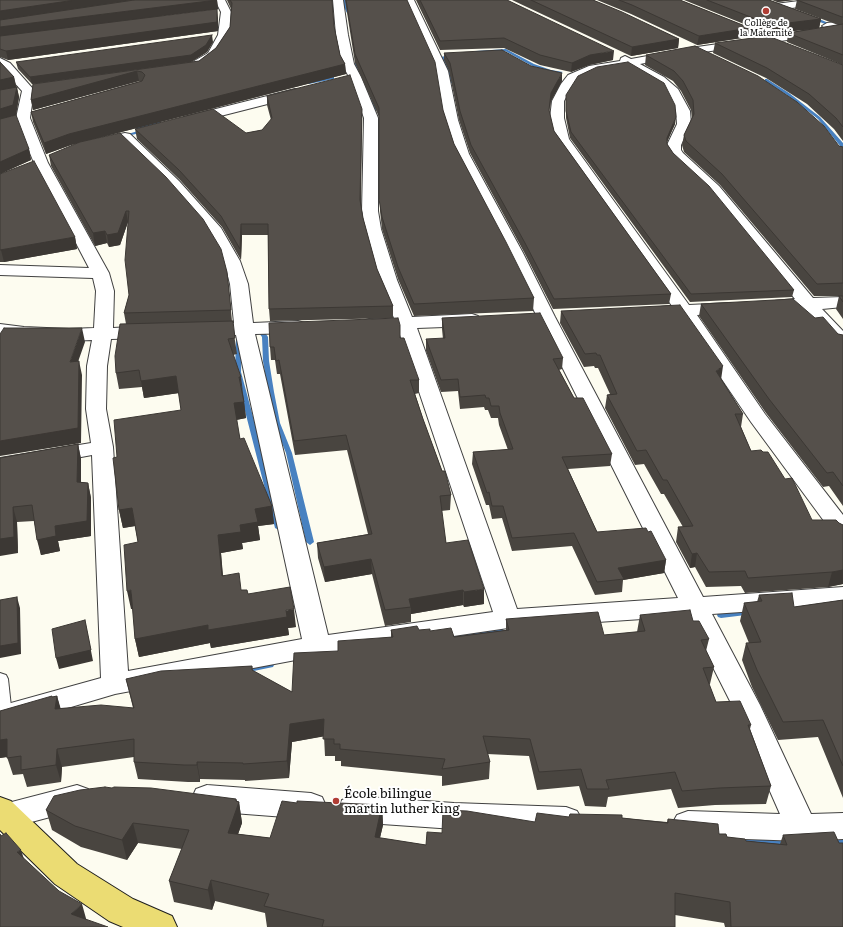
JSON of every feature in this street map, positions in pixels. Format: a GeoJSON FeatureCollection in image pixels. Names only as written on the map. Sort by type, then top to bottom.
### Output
{"type":"FeatureCollection","features":[{"type":"Feature","properties":{"kind":"main road"},"geometry":{"type":"LineString","coordinates":[[2,813],[66,874],[121,910],[160,927]]}},
{"type":"Feature","properties":{"kind":"street"},"geometry":{"type":"LineString","coordinates":[[184,68],[195,66],[212,55],[224,35],[220,0]]}},
{"type":"Feature","properties":{"kind":"street"},"geometry":{"type":"LineString","coordinates":[[338,0],[342,35],[348,64],[355,77],[371,118],[370,211],[373,228],[388,280],[406,324],[508,619]]}},
{"type":"Feature","properties":{"kind":"street"},"geometry":{"type":"LineString","coordinates":[[409,0],[443,56],[442,71],[451,120],[462,154],[515,253],[546,317],[746,705],[802,828]]}},
{"type":"Feature","properties":{"kind":"street"},"geometry":{"type":"LineString","coordinates":[[775,6],[832,0]]}},
{"type":"Feature","properties":{"kind":"street"},"geometry":{"type":"LineString","coordinates":[[763,2],[797,15]]}},
{"type":"Feature","properties":{"kind":"street"},"geometry":{"type":"LineString","coordinates":[[834,27],[770,40],[697,50],[629,62],[565,76],[565,87],[558,101],[557,118],[562,139],[684,310],[758,418],[843,531]]}},
{"type":"Feature","properties":{"kind":"street"},"geometry":{"type":"LineString","coordinates":[[749,32],[792,49]]}},
{"type":"Feature","properties":{"kind":"street"},"geometry":{"type":"LineString","coordinates":[[208,38],[224,35]]}},
{"type":"Feature","properties":{"kind":"street"},"geometry":{"type":"LineString","coordinates":[[676,40],[718,61]]}},
{"type":"Feature","properties":{"kind":"street"},"geometry":{"type":"LineString","coordinates":[[608,52],[660,80],[674,92],[683,111],[684,118],[684,124],[674,145],[674,150],[685,163],[724,201],[808,304],[843,342]]}},
{"type":"Feature","properties":{"kind":"street"},"geometry":{"type":"LineString","coordinates":[[2,65],[21,64]]}},
{"type":"Feature","properties":{"kind":"street"},"geometry":{"type":"LineString","coordinates":[[2,65],[28,90]]}},
{"type":"Feature","properties":{"kind":"street"},"geometry":{"type":"LineString","coordinates":[[340,81],[355,77]]}},
{"type":"Feature","properties":{"kind":"street"},"geometry":{"type":"LineString","coordinates":[[14,93],[44,88]]}},
{"type":"Feature","properties":{"kind":"street"},"geometry":{"type":"LineString","coordinates":[[178,123],[309,89]]}},
{"type":"Feature","properties":{"kind":"street"},"geometry":{"type":"LineString","coordinates":[[28,90],[23,118],[41,163],[100,273],[105,291],[103,333],[97,366],[96,409],[102,447],[115,684]]}},
{"type":"Feature","properties":{"kind":"street"},"geometry":{"type":"LineString","coordinates":[[8,123],[38,114]]}},
{"type":"Feature","properties":{"kind":"street"},"geometry":{"type":"LineString","coordinates":[[126,136],[174,184],[213,228],[232,261],[239,284],[244,328],[317,646]]}},
{"type":"Feature","properties":{"kind":"street"},"geometry":{"type":"LineString","coordinates":[[0,270],[100,273]]}},
{"type":"Feature","properties":{"kind":"street"},"geometry":{"type":"LineString","coordinates":[[638,312],[843,302]]}},
{"type":"Feature","properties":{"kind":"street"},"geometry":{"type":"LineString","coordinates":[[352,325],[406,324],[491,319]]}},
{"type":"Feature","properties":{"kind":"street"},"geometry":{"type":"LineString","coordinates":[[184,331],[313,326]]}},
{"type":"Feature","properties":{"kind":"street"},"geometry":{"type":"LineString","coordinates":[[0,330],[24,333],[69,335],[162,332]]}},
{"type":"Feature","properties":{"kind":"street"},"geometry":{"type":"LineString","coordinates":[[0,465],[102,447]]}},
{"type":"Feature","properties":{"kind":"street"},"geometry":{"type":"LineString","coordinates":[[2,717],[115,684],[317,646],[508,619],[843,596]]}},
{"type":"Feature","properties":{"kind":"street"},"geometry":{"type":"LineString","coordinates":[[2,813],[102,794]]}},
{"type":"Feature","properties":{"kind":"street"},"geometry":{"type":"LineString","coordinates":[[180,796],[454,816],[596,821]]}},
{"type":"Feature","properties":{"kind":"street"},"geometry":{"type":"LineString","coordinates":[[660,823],[802,828],[843,826]]}},
{"type":"Feature","properties":{"kind":"lane"},"geometry":{"type":"LineString","coordinates":[[0,679],[2,717]]}},
{"type":"Feature","properties":{"kind":"building"},"geometry":{"type":"Polygon","coordinates":[[[0,0],[75,0],[0,11],[0,0]]]}},
{"type":"Feature","properties":{"kind":"building"},"geometry":{"type":"Polygon","coordinates":[[[134,0],[217,0],[0,27],[0,20],[134,0]]]}},
{"type":"Feature","properties":{"kind":"building"},"geometry":{"type":"Polygon","coordinates":[[[230,0],[332,0],[334,26],[340,55],[345,64],[69,134],[44,143],[31,112],[142,81],[145,75],[142,72],[137,71],[31,100],[33,84],[199,61],[216,48],[230,27],[232,3],[230,0]]]}},
{"type":"Feature","properties":{"kind":"building"},"geometry":{"type":"Polygon","coordinates":[[[346,0],[407,0],[435,62],[443,110],[454,144],[534,298],[414,304],[398,267],[382,217],[379,199],[379,108],[355,54],[346,0]]]}},
{"type":"Feature","properties":{"kind":"building"},"geometry":{"type":"Polygon","coordinates":[[[420,0],[507,0],[614,51],[590,55],[572,63],[540,55],[504,38],[440,41],[420,0]]]}},
{"type":"Feature","properties":{"kind":"building"},"geometry":{"type":"Polygon","coordinates":[[[531,0],[593,0],[679,39],[632,47],[531,0]]]}},
{"type":"Feature","properties":{"kind":"building"},"geometry":{"type":"Polygon","coordinates":[[[619,0],[680,0],[750,28],[699,36],[619,0]]]}},
{"type":"Feature","properties":{"kind":"building"},"geometry":{"type":"Polygon","coordinates":[[[707,0],[769,0],[821,19],[771,25],[707,0]]]}},
{"type":"Feature","properties":{"kind":"building"},"geometry":{"type":"Polygon","coordinates":[[[797,0],[843,0],[843,17],[842,17],[797,0]]]}},
{"type":"Feature","properties":{"kind":"building"},"geometry":{"type":"Polygon","coordinates":[[[217,9],[217,22],[6,51],[0,49],[0,36],[217,9]]]}},
{"type":"Feature","properties":{"kind":"building"},"geometry":{"type":"Polygon","coordinates":[[[843,24],[843,55],[788,33],[843,24]]]}},
{"type":"Feature","properties":{"kind":"building"},"geometry":{"type":"Polygon","coordinates":[[[212,35],[206,45],[191,55],[30,77],[16,62],[212,35]]]}},
{"type":"Feature","properties":{"kind":"building"},"geometry":{"type":"Polygon","coordinates":[[[768,36],[843,65],[843,127],[836,118],[809,94],[767,68],[715,43],[768,36]]]}},
{"type":"Feature","properties":{"kind":"building"},"geometry":{"type":"Polygon","coordinates":[[[695,46],[758,76],[797,102],[824,126],[839,146],[843,147],[843,283],[817,284],[722,174],[686,141],[684,135],[694,114],[693,100],[683,81],[674,71],[646,55],[695,46]]]}},
{"type":"Feature","properties":{"kind":"building"},"geometry":{"type":"Polygon","coordinates":[[[502,50],[531,66],[562,73],[551,93],[549,110],[554,131],[671,294],[554,299],[471,145],[460,111],[450,63],[444,53],[502,50]]]}},
{"type":"Feature","properties":{"kind":"building"},"geometry":{"type":"Polygon","coordinates":[[[0,62],[14,77],[0,80],[0,62]]]}},
{"type":"Feature","properties":{"kind":"building"},"geometry":{"type":"Polygon","coordinates":[[[628,62],[664,83],[675,105],[676,117],[667,138],[667,144],[673,153],[709,186],[794,290],[691,294],[571,132],[566,111],[566,95],[578,76],[597,67],[628,62]]]}},
{"type":"Feature","properties":{"kind":"building"},"geometry":{"type":"Polygon","coordinates":[[[350,75],[362,109],[360,200],[363,218],[377,269],[393,306],[269,309],[268,224],[241,224],[240,249],[221,216],[179,170],[135,129],[213,109],[246,133],[262,130],[272,118],[267,96],[350,75]]]}},
{"type":"Feature","properties":{"kind":"building"},"geometry":{"type":"Polygon","coordinates":[[[17,87],[13,105],[0,109],[0,90],[17,87]]]}},
{"type":"Feature","properties":{"kind":"building"},"geometry":{"type":"Polygon","coordinates":[[[16,115],[29,149],[0,162],[0,119],[16,115]]]}},
{"type":"Feature","properties":{"kind":"building"},"geometry":{"type":"Polygon","coordinates":[[[120,133],[166,177],[203,219],[221,249],[227,272],[231,310],[124,313],[129,295],[125,260],[129,211],[126,211],[118,233],[107,235],[105,231],[93,233],[49,155],[80,142],[120,133]]]}},
{"type":"Feature","properties":{"kind":"building"},"geometry":{"type":"Polygon","coordinates":[[[34,161],[75,237],[0,250],[0,174],[34,161]]]}},
{"type":"Feature","properties":{"kind":"building"},"geometry":{"type":"Polygon","coordinates":[[[839,296],[843,296],[843,302],[839,296]]]}},
{"type":"Feature","properties":{"kind":"building"},"geometry":{"type":"Polygon","coordinates":[[[793,299],[815,318],[823,317],[838,334],[843,335],[843,486],[833,472],[827,473],[769,399],[701,304],[793,299]]]}},
{"type":"Feature","properties":{"kind":"building"},"geometry":{"type":"Polygon","coordinates":[[[680,305],[723,366],[716,371],[743,414],[735,414],[751,451],[761,450],[763,452],[768,452],[785,479],[792,478],[812,520],[836,520],[843,525],[843,570],[748,578],[745,571],[709,572],[697,553],[692,554],[678,527],[693,526],[667,480],[663,480],[646,450],[637,451],[607,395],[617,394],[600,355],[597,355],[596,353],[585,354],[561,311],[680,305]]]}},
{"type":"Feature","properties":{"kind":"building"},"geometry":{"type":"Polygon","coordinates":[[[540,313],[563,358],[553,359],[574,398],[583,398],[612,454],[562,457],[597,532],[646,528],[648,532],[651,531],[666,560],[618,568],[624,579],[597,582],[574,533],[512,538],[503,506],[492,506],[489,492],[487,493],[473,452],[513,449],[500,413],[499,406],[491,406],[489,398],[486,398],[485,395],[460,397],[458,379],[441,380],[426,339],[445,338],[442,318],[540,313]]]}},
{"type":"Feature","properties":{"kind":"building"},"geometry":{"type":"Polygon","coordinates":[[[398,318],[400,325],[400,338],[404,338],[419,380],[410,380],[442,471],[445,471],[451,495],[440,496],[446,543],[468,540],[484,589],[464,592],[463,590],[409,599],[411,607],[385,610],[371,559],[324,567],[317,543],[372,534],[346,435],[294,441],[279,360],[276,361],[274,347],[270,347],[269,323],[398,318]]]}},
{"type":"Feature","properties":{"kind":"building"},"geometry":{"type":"Polygon","coordinates":[[[233,321],[235,338],[228,339],[241,377],[239,377],[244,402],[234,403],[240,439],[244,438],[272,506],[255,509],[258,522],[240,525],[241,532],[218,535],[222,576],[239,573],[241,590],[247,590],[248,594],[290,587],[294,609],[286,610],[287,617],[208,630],[208,625],[135,639],[131,590],[127,591],[124,545],[138,542],[132,508],[119,510],[113,458],[117,457],[114,420],[181,410],[176,376],[141,381],[139,370],[116,373],[115,356],[120,324],[233,321]]]}},
{"type":"Feature","properties":{"kind":"building"},"geometry":{"type":"Polygon","coordinates":[[[4,328],[82,328],[70,362],[79,361],[78,428],[0,441],[0,334],[4,328]]]}},
{"type":"Feature","properties":{"kind":"building"},"geometry":{"type":"Polygon","coordinates":[[[78,444],[77,482],[88,483],[87,521],[55,526],[56,536],[37,540],[32,505],[13,507],[14,537],[0,539],[0,458],[78,444]]]}},
{"type":"Feature","properties":{"kind":"building"},"geometry":{"type":"Polygon","coordinates":[[[792,593],[794,607],[843,600],[843,766],[823,720],[783,722],[757,670],[746,643],[761,642],[744,603],[762,601],[759,595],[792,593]]]}},
{"type":"Feature","properties":{"kind":"building"},"geometry":{"type":"Polygon","coordinates":[[[17,597],[18,643],[0,646],[0,600],[17,597]]]}},
{"type":"Feature","properties":{"kind":"building"},"geometry":{"type":"Polygon","coordinates":[[[690,610],[693,621],[699,621],[709,639],[701,640],[714,667],[703,668],[716,702],[740,701],[751,725],[748,725],[771,786],[682,791],[675,772],[606,780],[609,789],[587,789],[581,769],[539,772],[530,739],[483,736],[490,762],[442,769],[445,759],[340,749],[340,744],[334,744],[334,739],[323,739],[324,719],[290,724],[287,761],[243,764],[197,762],[197,765],[184,765],[134,762],[134,739],[57,749],[56,765],[21,770],[21,756],[7,758],[7,739],[0,740],[0,711],[52,696],[57,696],[55,709],[101,705],[134,708],[126,679],[161,671],[252,666],[252,670],[292,692],[294,653],[338,651],[338,641],[393,637],[391,630],[417,626],[419,630],[430,629],[430,631],[451,628],[454,637],[509,630],[506,619],[598,612],[604,635],[645,631],[640,615],[690,610]]]}},
{"type":"Feature","properties":{"kind":"building"},"geometry":{"type":"Polygon","coordinates":[[[85,620],[91,650],[56,658],[52,629],[85,620]]]}},
{"type":"Feature","properties":{"kind":"building"},"geometry":{"type":"Polygon","coordinates":[[[105,787],[151,788],[236,799],[236,801],[239,802],[228,833],[270,838],[282,801],[297,803],[297,801],[382,805],[375,837],[426,845],[427,832],[442,833],[443,810],[467,811],[535,822],[537,813],[569,817],[570,814],[622,815],[622,818],[668,823],[668,819],[718,824],[719,834],[726,834],[727,837],[745,839],[746,841],[787,845],[783,835],[834,832],[839,843],[843,843],[843,927],[731,927],[730,902],[675,893],[675,927],[322,927],[324,920],[264,906],[269,894],[211,880],[208,890],[169,881],[189,830],[133,823],[122,840],[75,826],[46,810],[54,796],[80,790],[105,787]]]}},
{"type":"Feature","properties":{"kind":"building"},"geometry":{"type":"Polygon","coordinates":[[[6,833],[21,850],[17,852],[59,891],[82,904],[71,914],[108,927],[0,927],[0,834],[1,836],[6,833]]]}},
{"type":"Feature","properties":{"kind":"waterway"},"geometry":{"type":"LineString","coordinates":[[345,0],[344,3],[349,13]]}},
{"type":"Feature","properties":{"kind":"waterway"},"geometry":{"type":"LineString","coordinates":[[816,19],[831,25]]}},
{"type":"Feature","properties":{"kind":"waterway"},"geometry":{"type":"LineString","coordinates":[[476,52],[506,50],[533,65],[551,71],[561,72]]}},
{"type":"Feature","properties":{"kind":"waterway"},"geometry":{"type":"LineString","coordinates":[[453,56],[442,57],[453,83]]}},
{"type":"Feature","properties":{"kind":"waterway"},"geometry":{"type":"LineString","coordinates":[[356,58],[357,68],[362,75],[367,95],[375,109]]}},
{"type":"Feature","properties":{"kind":"waterway"},"geometry":{"type":"LineString","coordinates":[[309,83],[333,78]]}},
{"type":"Feature","properties":{"kind":"waterway"},"geometry":{"type":"LineString","coordinates":[[766,80],[788,94],[819,118],[843,146]]}},
{"type":"Feature","properties":{"kind":"waterway"},"geometry":{"type":"LineString","coordinates":[[137,128],[158,122]]}},
{"type":"Feature","properties":{"kind":"waterway"},"geometry":{"type":"LineString","coordinates":[[123,136],[138,132]]}},
{"type":"Feature","properties":{"kind":"waterway"},"geometry":{"type":"LineString","coordinates":[[271,332],[262,333],[265,337],[266,361],[271,392],[277,423],[289,453],[310,542]]}},
{"type":"Feature","properties":{"kind":"waterway"},"geometry":{"type":"LineString","coordinates":[[239,338],[238,372],[279,528]]}},
{"type":"Feature","properties":{"kind":"waterway"},"geometry":{"type":"LineString","coordinates":[[721,615],[751,612]]}},
{"type":"Feature","properties":{"kind":"waterway"},"geometry":{"type":"LineString","coordinates":[[445,638],[500,631]]}},
{"type":"Feature","properties":{"kind":"waterway"},"geometry":{"type":"LineString","coordinates":[[244,670],[270,665]]}},
{"type":"Feature","properties":{"kind":"waterway"},"geometry":{"type":"LineString","coordinates":[[737,840],[789,843]]}},
{"type":"Feature","properties":{"kind":"waterway"},"geometry":{"type":"LineString","coordinates":[[829,842],[843,842]]}},
{"type":"Feature","properties":{"kind":"place","name":"Collège de la Maternité"},"geometry":{"type":"Point","coordinates":[766,11]}},
{"type":"Feature","properties":{"kind":"place","name":"École bilingue martin luther king"},"geometry":{"type":"Point","coordinates":[336,801]}}]}
